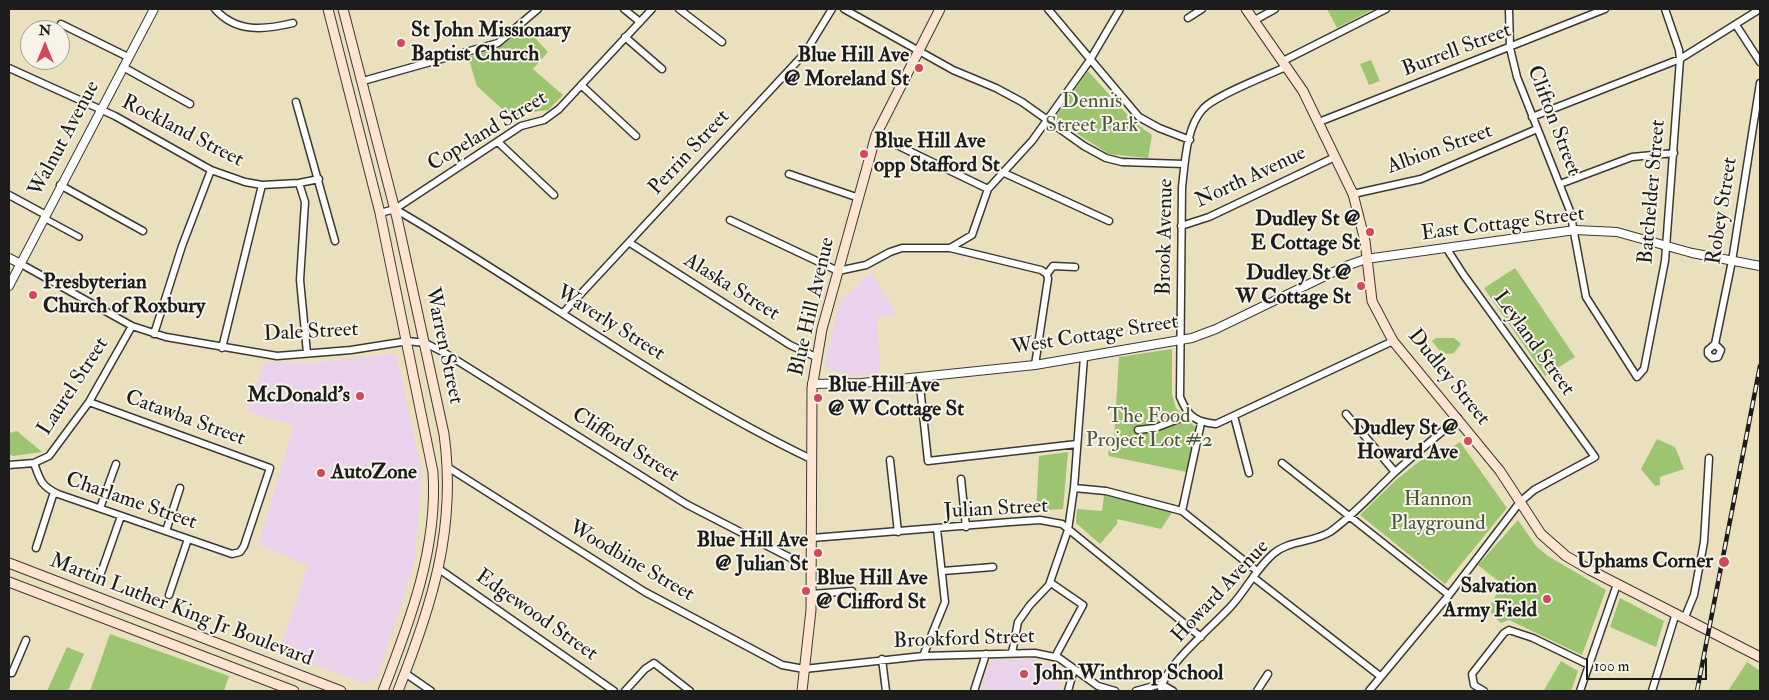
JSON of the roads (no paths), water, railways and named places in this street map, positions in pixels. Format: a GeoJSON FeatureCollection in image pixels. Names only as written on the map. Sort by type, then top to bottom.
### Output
{"type":"FeatureCollection","features":[{"type":"Feature","properties":{"kind":"main road","name":"Warren Street"},"geometry":{"type":"LineString","coordinates":[[328,9],[380,213],[408,341],[433,472],[433,508],[420,586],[383,691]]}},
{"type":"Feature","properties":{"kind":"main road","name":"Warren Street"},"geometry":{"type":"LineString","coordinates":[[344,9],[395,209],[425,343],[449,468],[447,516],[439,569],[430,604],[398,691]]}},
{"type":"Feature","properties":{"kind":"main road","name":"Blue Hill Avenue"},"geometry":{"type":"LineString","coordinates":[[802,691],[812,594],[812,384],[816,357],[876,135],[940,9]]}},
{"type":"Feature","properties":{"kind":"main road","name":"Dudley Street"},"geometry":{"type":"LineString","coordinates":[[1246,9],[1285,64],[1319,122],[1353,194],[1361,221],[1372,301],[1393,340],[1500,471],[1541,534],[1566,556],[1760,657]]}},
{"type":"Feature","properties":{"kind":"main road","name":"Martin Luther King Jr Boulevard"},"geometry":{"type":"LineString","coordinates":[[9,564],[341,691]]}},
{"type":"Feature","properties":{"kind":"main road","name":"Martin Luther King Jr Boulevard"},"geometry":{"type":"LineString","coordinates":[[9,582],[294,691]]}},
{"type":"Feature","properties":{"kind":"street","name":"Walnut Avenue"},"geometry":{"type":"LineString","coordinates":[[9,286],[60,185],[154,9]]}},
{"type":"Feature","properties":{"kind":"street"},"geometry":{"type":"LineString","coordinates":[[215,9],[223,18],[247,28],[261,29],[293,23]]}},
{"type":"Feature","properties":{"kind":"street"},"geometry":{"type":"LineString","coordinates":[[363,81],[498,43],[538,9]]}},
{"type":"Feature","properties":{"kind":"street"},"geometry":{"type":"LineString","coordinates":[[624,9],[640,22]]}},
{"type":"Feature","properties":{"kind":"street","name":"Copeland Street"},"geometry":{"type":"LineString","coordinates":[[380,213],[395,209],[521,126],[544,120],[559,109],[652,9]]}},
{"type":"Feature","properties":{"kind":"street"},"geometry":{"type":"LineString","coordinates":[[679,9],[722,42]]}},
{"type":"Feature","properties":{"kind":"street","name":"Perrin Street"},"geometry":{"type":"LineString","coordinates":[[563,313],[805,53],[832,9]]}},
{"type":"Feature","properties":{"kind":"street"},"geometry":{"type":"LineString","coordinates":[[844,9],[918,52],[1022,102],[1084,146],[1116,162],[1184,164]]}},
{"type":"Feature","properties":{"kind":"street"},"geometry":{"type":"LineString","coordinates":[[1048,9],[1139,116],[1159,128],[1190,140]]}},
{"type":"Feature","properties":{"kind":"street"},"geometry":{"type":"LineString","coordinates":[[950,248],[972,235],[988,189],[1032,141],[1045,120],[1090,60],[1120,9]]}},
{"type":"Feature","properties":{"kind":"street"},"geometry":{"type":"LineString","coordinates":[[1188,18],[1202,9]]}},
{"type":"Feature","properties":{"kind":"street"},"geometry":{"type":"LineString","coordinates":[[1254,20],[1275,9]]}},
{"type":"Feature","properties":{"kind":"street","name":"Brook Avenue"},"geometry":{"type":"LineString","coordinates":[[1189,415],[1180,397],[1181,226],[1184,164],[1198,114],[1209,103],[1386,9]]}},
{"type":"Feature","properties":{"kind":"street","name":"Clifton Street"},"geometry":{"type":"LineString","coordinates":[[1509,9],[1510,48],[1517,77],[1560,184],[1575,230],[1586,297],[1638,377]]}},
{"type":"Feature","properties":{"kind":"street","name":"Burrell Street"},"geometry":{"type":"LineString","coordinates":[[1319,122],[1605,9]]}},
{"type":"Feature","properties":{"kind":"street","name":"Batchelder Street"},"geometry":{"type":"LineString","coordinates":[[1638,377],[1644,369],[1667,245],[1674,153],[1680,59],[1679,50],[1665,9]]}},
{"type":"Feature","properties":{"kind":"street"},"geometry":{"type":"LineString","coordinates":[[1532,117],[1680,59],[1760,9]]}},
{"type":"Feature","properties":{"kind":"street"},"geometry":{"type":"LineString","coordinates":[[1736,24],[1760,62]]}},
{"type":"Feature","properties":{"kind":"street"},"geometry":{"type":"LineString","coordinates":[[70,28],[128,57]]}},
{"type":"Feature","properties":{"kind":"street"},"geometry":{"type":"LineString","coordinates":[[625,37],[662,69]]}},
{"type":"Feature","properties":{"kind":"street"},"geometry":{"type":"LineString","coordinates":[[123,67],[190,104]]}},
{"type":"Feature","properties":{"kind":"street","name":"Rockland Street"},"geometry":{"type":"LineString","coordinates":[[9,68],[100,109],[211,170],[246,182],[262,185],[299,183],[319,179]]}},
{"type":"Feature","properties":{"kind":"street","name":"Robey Street"},"geometry":{"type":"LineString","coordinates":[[1716,344],[1732,261],[1760,83]]}},
{"type":"Feature","properties":{"kind":"street"},"geometry":{"type":"LineString","coordinates":[[582,85],[636,136]]}},
{"type":"Feature","properties":{"kind":"street"},"geometry":{"type":"LineString","coordinates":[[296,102],[335,241]]}},
{"type":"Feature","properties":{"kind":"street","name":"Albion Street"},"geometry":{"type":"LineString","coordinates":[[1353,194],[1421,179],[1537,129]]}},
{"type":"Feature","properties":{"kind":"street"},"geometry":{"type":"LineString","coordinates":[[876,135],[988,189]]}},
{"type":"Feature","properties":{"kind":"street"},"geometry":{"type":"LineString","coordinates":[[498,142],[554,195]]}},
{"type":"Feature","properties":{"kind":"street"},"geometry":{"type":"LineString","coordinates":[[1560,184],[1632,157],[1645,154],[1674,153]]}},
{"type":"Feature","properties":{"kind":"street","name":"North Avenue"},"geometry":{"type":"LineString","coordinates":[[1181,226],[1208,217],[1335,157]]}},
{"type":"Feature","properties":{"kind":"street"},"geometry":{"type":"LineString","coordinates":[[154,334],[182,246],[211,170]]}},
{"type":"Feature","properties":{"kind":"street"},"geometry":{"type":"LineString","coordinates":[[1002,172],[1109,221]]}},
{"type":"Feature","properties":{"kind":"street"},"geometry":{"type":"LineString","coordinates":[[789,174],[859,198]]}},
{"type":"Feature","properties":{"kind":"street"},"geometry":{"type":"LineString","coordinates":[[299,183],[305,202],[300,280],[307,353]]}},
{"type":"Feature","properties":{"kind":"street"},"geometry":{"type":"LineString","coordinates":[[60,185],[143,231]]}},
{"type":"Feature","properties":{"kind":"street"},"geometry":{"type":"LineString","coordinates":[[222,348],[262,185]]}},
{"type":"Feature","properties":{"kind":"street"},"geometry":{"type":"LineString","coordinates":[[9,195],[80,237]]}},
{"type":"Feature","properties":{"kind":"street","name":"Waverly Street"},"geometry":{"type":"LineString","coordinates":[[395,209],[455,244],[699,399],[744,426],[811,459]]}},
{"type":"Feature","properties":{"kind":"street"},"geometry":{"type":"LineString","coordinates":[[730,220],[838,271],[866,266],[890,252],[902,248],[950,248],[1041,270],[1047,274]]}},
{"type":"Feature","properties":{"kind":"street","name":"East Cottage Street"},"geometry":{"type":"LineString","coordinates":[[1366,259],[1575,230],[1617,232],[1692,253],[1760,266]]}},
{"type":"Feature","properties":{"kind":"street","name":"Alaska Street"},"geometry":{"type":"LineString","coordinates":[[630,243],[790,345],[816,357]]}},
{"type":"Feature","properties":{"kind":"street","name":"Leyland Street"},"geometry":{"type":"LineString","coordinates":[[1448,249],[1463,274],[1594,457],[1534,490],[1520,502]]}},
{"type":"Feature","properties":{"kind":"street","name":"Dale Street"},"geometry":{"type":"LineString","coordinates":[[9,258],[132,326],[154,334],[222,348],[278,356],[350,350],[408,341],[425,343]]}},
{"type":"Feature","properties":{"kind":"street","name":"West Cottage Street"},"geometry":{"type":"LineString","coordinates":[[812,384],[852,383],[1035,365],[1181,340],[1216,329],[1346,266],[1366,259]]}},
{"type":"Feature","properties":{"kind":"street"},"geometry":{"type":"LineString","coordinates":[[1035,365],[1047,274],[1053,266],[1075,267]]}},
{"type":"Feature","properties":{"kind":"street","name":"Laurel Street"},"geometry":{"type":"LineString","coordinates":[[9,465],[34,463],[49,456],[88,402],[132,326]]}},
{"type":"Feature","properties":{"kind":"street"},"geometry":{"type":"LineString","coordinates":[[1138,430],[1156,428],[1189,415],[1201,422],[1216,424],[1393,340]]}},
{"type":"Feature","properties":{"kind":"street","name":"Clifford Street"},"geometry":{"type":"LineString","coordinates":[[425,343],[445,353],[686,504],[812,568]]}},
{"type":"Feature","properties":{"kind":"street"},"geometry":{"type":"LineString","coordinates":[[1012,653],[1015,632],[1022,613],[1051,583],[1068,530],[1074,488],[1084,357]]}},
{"type":"Feature","properties":{"kind":"street"},"geometry":{"type":"LineString","coordinates":[[919,377],[928,460],[1077,444]]}},
{"type":"Feature","properties":{"kind":"street","name":"Catawba Street"},"geometry":{"type":"LineString","coordinates":[[88,402],[270,468],[244,546],[240,552],[232,554]]}},
{"type":"Feature","properties":{"kind":"street"},"geometry":{"type":"LineString","coordinates":[[1346,414],[1395,472]]}},
{"type":"Feature","properties":{"kind":"street"},"geometry":{"type":"LineString","coordinates":[[1234,416],[1249,473]]}},
{"type":"Feature","properties":{"kind":"street","name":"Howard Avenue"},"geometry":{"type":"LineString","coordinates":[[1161,688],[1169,671],[1232,605],[1255,574],[1274,553],[1285,546],[1328,533],[1349,517],[1395,472],[1458,418]]}},
{"type":"Feature","properties":{"kind":"street"},"geometry":{"type":"LineString","coordinates":[[1182,511],[1201,422]]}},
{"type":"Feature","properties":{"kind":"street"},"geometry":{"type":"LineString","coordinates":[[1685,617],[1694,595],[1700,566],[1709,481],[1709,458]]}},
{"type":"Feature","properties":{"kind":"street"},"geometry":{"type":"LineString","coordinates":[[890,460],[898,532]]}},
{"type":"Feature","properties":{"kind":"street","name":"Charlame Street"},"geometry":{"type":"LineString","coordinates":[[34,463],[41,483],[54,492],[232,554]]}},
{"type":"Feature","properties":{"kind":"street"},"geometry":{"type":"LineString","coordinates":[[1282,463],[1449,595]]}},
{"type":"Feature","properties":{"kind":"street"},"geometry":{"type":"LineString","coordinates":[[100,508],[116,464]]}},
{"type":"Feature","properties":{"kind":"street","name":"Woodbine Street"},"geometry":{"type":"LineString","coordinates":[[449,468],[645,592],[782,665],[804,669]]}},
{"type":"Feature","properties":{"kind":"street"},"geometry":{"type":"LineString","coordinates":[[961,479],[966,527]]}},
{"type":"Feature","properties":{"kind":"street"},"geometry":{"type":"LineString","coordinates":[[166,531],[180,488]]}},
{"type":"Feature","properties":{"kind":"street"},"geometry":{"type":"LineString","coordinates":[[1074,488],[1106,491],[1182,511],[1255,574],[1380,676]]}},
{"type":"Feature","properties":{"kind":"street"},"geometry":{"type":"LineString","coordinates":[[36,548],[54,492]]}},
{"type":"Feature","properties":{"kind":"street"},"geometry":{"type":"LineString","coordinates":[[1368,691],[1449,595],[1520,502]]}},
{"type":"Feature","properties":{"kind":"street"},"geometry":{"type":"LineString","coordinates":[[101,573],[121,516]]}},
{"type":"Feature","properties":{"kind":"street","name":"Julian Street"},"geometry":{"type":"LineString","coordinates":[[812,538],[1040,520],[1054,521],[1062,524],[1201,637]]}},
{"type":"Feature","properties":{"kind":"street"},"geometry":{"type":"LineString","coordinates":[[923,656],[945,602],[937,529]]}},
{"type":"Feature","properties":{"kind":"street"},"geometry":{"type":"LineString","coordinates":[[169,595],[188,539]]}},
{"type":"Feature","properties":{"kind":"street"},"geometry":{"type":"LineString","coordinates":[[943,571],[993,567]]}},
{"type":"Feature","properties":{"kind":"street","name":"Edgewood Street"},"geometry":{"type":"LineString","coordinates":[[439,569],[614,691]]}},
{"type":"Feature","properties":{"kind":"street"},"geometry":{"type":"LineString","coordinates":[[1051,583],[1083,605],[1056,657]]}},
{"type":"Feature","properties":{"kind":"street"},"geometry":{"type":"LineString","coordinates":[[1580,691],[1617,584]]}},
{"type":"Feature","properties":{"kind":"street"},"geometry":{"type":"LineString","coordinates":[[812,594],[852,591]]}},
{"type":"Feature","properties":{"kind":"street"},"geometry":{"type":"LineString","coordinates":[[1652,691],[1676,613]]}},
{"type":"Feature","properties":{"kind":"street"},"geometry":{"type":"LineString","coordinates":[[1484,691],[1474,685],[1472,674],[1504,633],[1509,630],[1533,638],[1589,665]]}},
{"type":"Feature","properties":{"kind":"street"},"geometry":{"type":"LineString","coordinates":[[9,673],[12,674],[26,640]]}},
{"type":"Feature","properties":{"kind":"street"},"geometry":{"type":"LineString","coordinates":[[974,691],[986,654]]}},
{"type":"Feature","properties":{"kind":"street","name":"Brookford Street"},"geometry":{"type":"LineString","coordinates":[[804,669],[923,656],[1041,654],[1056,657],[1098,686],[1115,691]]}},
{"type":"Feature","properties":{"kind":"street"},"geometry":{"type":"LineString","coordinates":[[882,660],[886,691]]}},
{"type":"Feature","properties":{"kind":"street"},"geometry":{"type":"LineString","coordinates":[[625,691],[645,668],[654,663],[690,691]]}},
{"type":"Feature","properties":{"kind":"street"},"geometry":{"type":"LineString","coordinates":[[1068,691],[1074,669]]}},
{"type":"Feature","properties":{"kind":"street"},"geometry":{"type":"LineString","coordinates":[[405,673],[431,691]]}},
{"type":"Feature","properties":{"kind":"street"},"geometry":{"type":"LineString","coordinates":[[1257,691],[1268,674]]}},
{"type":"Feature","properties":{"kind":"street"},"geometry":{"type":"LineString","coordinates":[[1136,691],[1161,688],[1173,691]]}},
{"type":"Feature","properties":{"kind":"railway"},"geometry":{"type":"LineString","coordinates":[[1697,691],[1760,366]]}},
{"type":"Feature","properties":{"kind":"place","name":"St John Missionary Baptist Church"},"geometry":{"type":"Point","coordinates":[401,43]}},
{"type":"Feature","properties":{"kind":"place","name":"Blue Hill Ave @ Moreland St"},"geometry":{"type":"Point","coordinates":[919,68]}},
{"type":"Feature","properties":{"kind":"place","name":"Blue Hill Ave opp Stafford St"},"geometry":{"type":"Point","coordinates":[864,154]}},
{"type":"Feature","properties":{"kind":"place","name":"Dudley St @ E Cottage St"},"geometry":{"type":"Point","coordinates":[1370,232]}},
{"type":"Feature","properties":{"kind":"place","name":"Dudley St @ W Cottage St"},"geometry":{"type":"Point","coordinates":[1361,286]}},
{"type":"Feature","properties":{"kind":"place","name":"Presbyterian Church of Roxbury"},"geometry":{"type":"Point","coordinates":[33,295]}},
{"type":"Feature","properties":{"kind":"place","name":"McDonald's"},"geometry":{"type":"Point","coordinates":[360,396]}},
{"type":"Feature","properties":{"kind":"place","name":"Blue Hill Ave @ W Cottage St"},"geometry":{"type":"Point","coordinates":[818,398]}},
{"type":"Feature","properties":{"kind":"place","name":"Dudley St @ Howard Ave"},"geometry":{"type":"Point","coordinates":[1468,441]}},
{"type":"Feature","properties":{"kind":"place","name":"AutoZone"},"geometry":{"type":"Point","coordinates":[321,473]}},
{"type":"Feature","properties":{"kind":"place","name":"Blue Hill Ave @ Julian St"},"geometry":{"type":"Point","coordinates":[818,553]}},
{"type":"Feature","properties":{"kind":"place","name":"Uphams Corner"},"geometry":{"type":"Point","coordinates":[1724,562]}},
{"type":"Feature","properties":{"kind":"place","name":"Blue Hill Ave @ Clifford St"},"geometry":{"type":"Point","coordinates":[806,591]}},
{"type":"Feature","properties":{"kind":"place","name":"Salvation Army Field"},"geometry":{"type":"Point","coordinates":[1547,599]}},
{"type":"Feature","properties":{"kind":"place","name":"John Winthrop School"},"geometry":{"type":"Point","coordinates":[1024,674]}},
{"type":"Feature","properties":{"kind":"park label","name":"Dennis Street Park"},"geometry":{"type":"Point","coordinates":[1092,114]}},
{"type":"Feature","properties":{"kind":"park label","name":"The Food Project Lot #2"},"geometry":{"type":"Point","coordinates":[1149,429]}},
{"type":"Feature","properties":{"kind":"park label","name":"Hannon Playground"},"geometry":{"type":"Point","coordinates":[1438,512]}}]}
